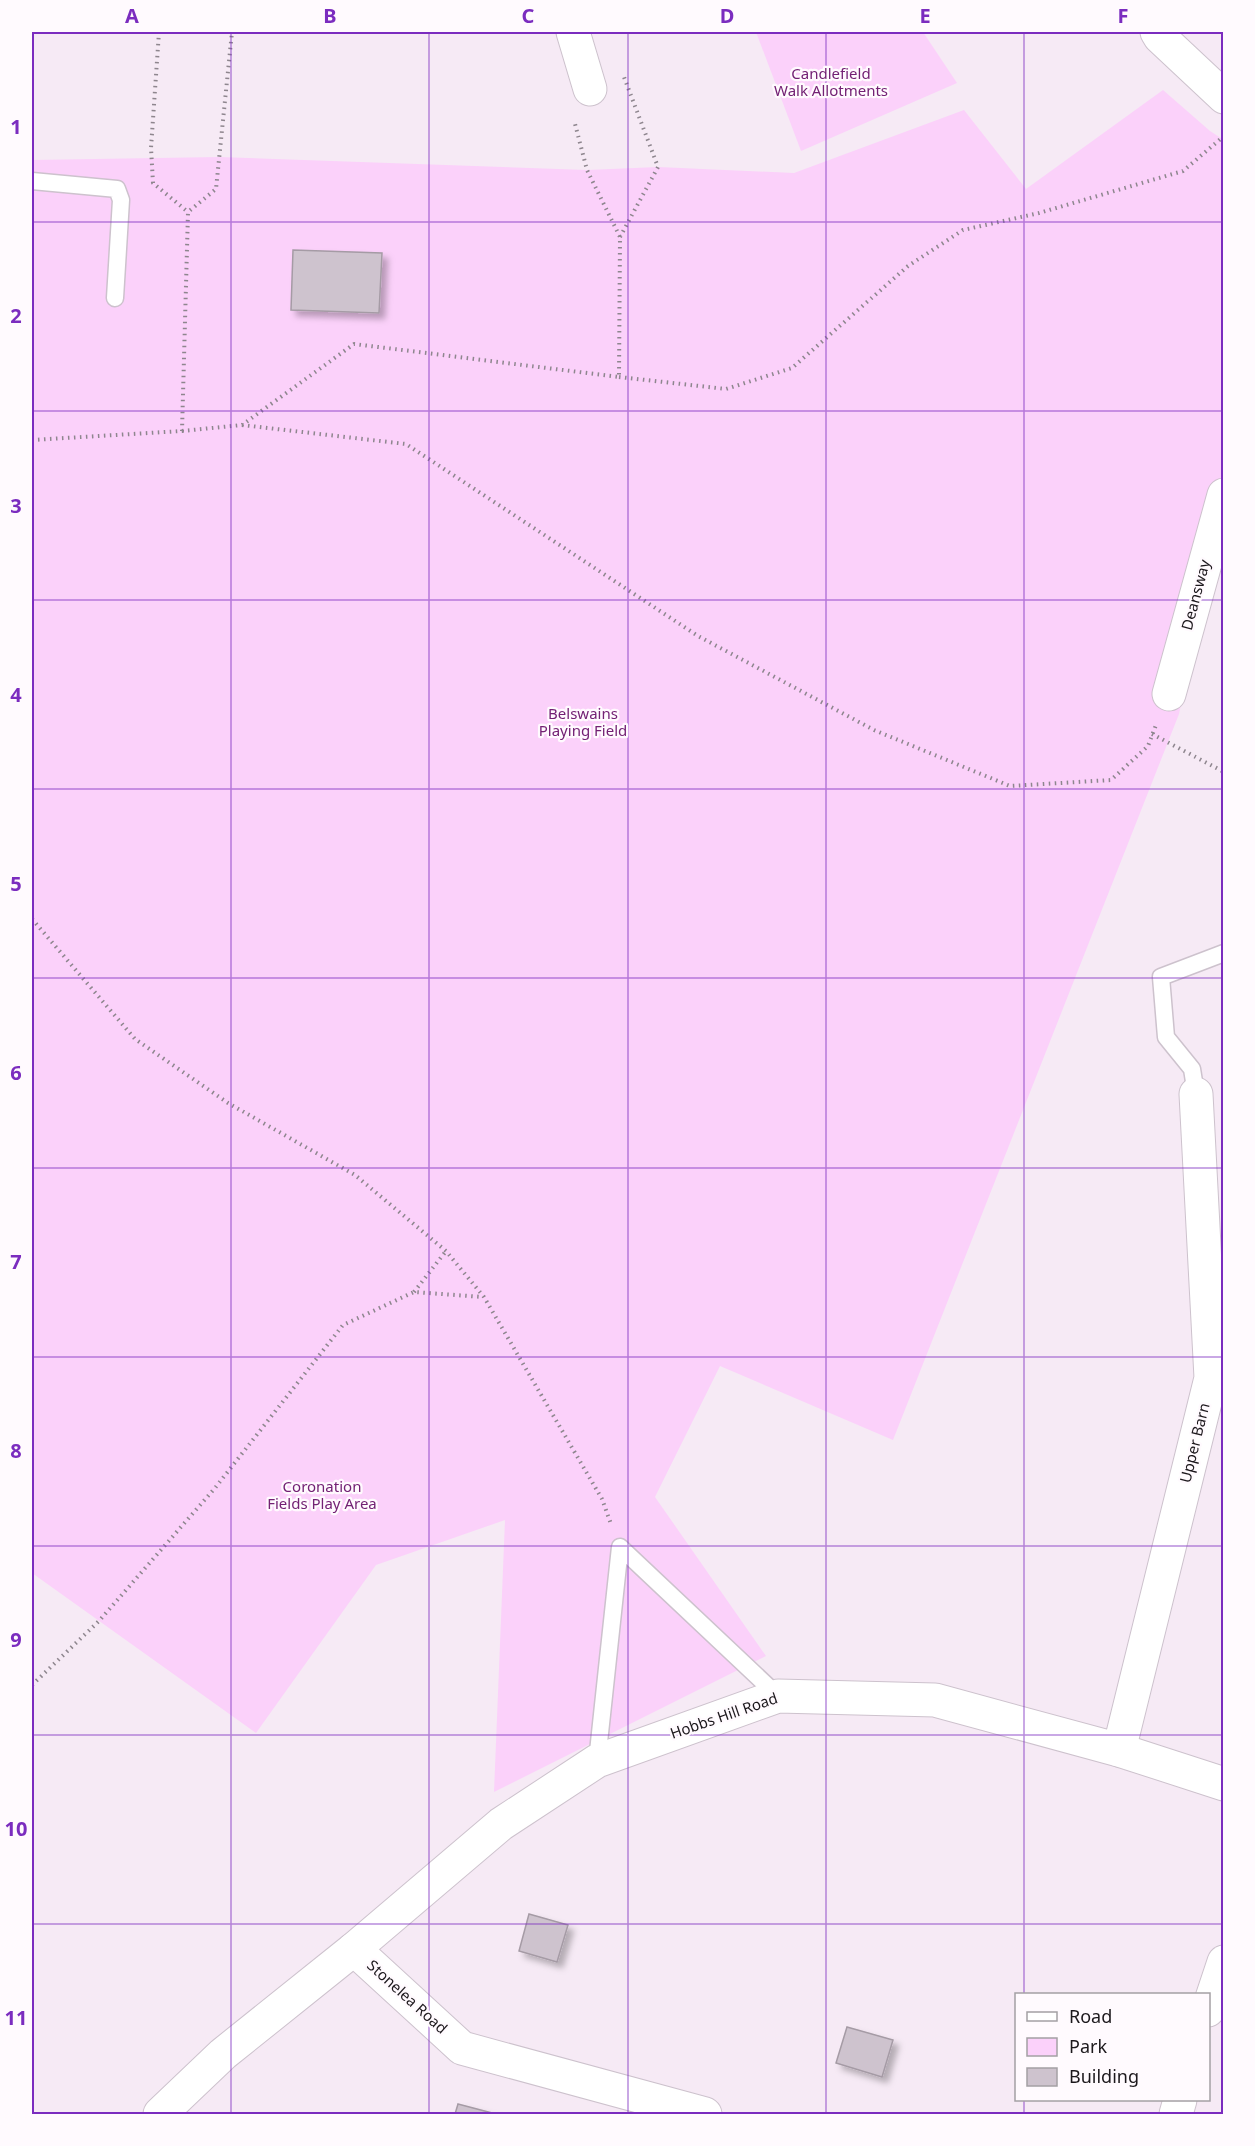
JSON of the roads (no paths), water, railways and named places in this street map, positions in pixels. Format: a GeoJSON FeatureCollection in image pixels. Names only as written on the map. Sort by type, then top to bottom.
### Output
{"type":"FeatureCollection","features":[{"type":"Feature","properties":{"kind":"street"},"geometry":{"type":"LineString","coordinates":[[573,32],[590,89]]}},
{"type":"Feature","properties":{"kind":"street"},"geometry":{"type":"LineString","coordinates":[[1157,32],[1224,96]]}},
{"type":"Feature","properties":{"kind":"street","name":"Deansway"},"geometry":{"type":"LineString","coordinates":[[1169,694],[1224,495]]}},
{"type":"Feature","properties":{"kind":"street","name":"Upper Barn"},"geometry":{"type":"LineString","coordinates":[[1119,1750],[1211,1378],[1196,1094]]}},
{"type":"Feature","properties":{"kind":"street","name":"Hobbs Hill Road"},"geometry":{"type":"LineString","coordinates":[[354,1949],[501,1824],[597,1761],[778,1696],[935,1700],[1119,1750],[1224,1784]]}},
{"type":"Feature","properties":{"kind":"street","name":"Stonelea Road"},"geometry":{"type":"LineString","coordinates":[[160,2115],[223,2054],[354,1949],[462,2048],[705,2115]]}},
{"type":"Feature","properties":{"kind":"street"},"geometry":{"type":"LineString","coordinates":[[1210,2007],[1224,1962]]}},
{"type":"Feature","properties":{"kind":"lane"},"geometry":{"type":"LineString","coordinates":[[32,181],[117,189],[121,200],[115,298]]}},
{"type":"Feature","properties":{"kind":"lane"},"geometry":{"type":"LineString","coordinates":[[1196,1094],[1192,1069],[1166,1037],[1161,977],[1224,953]]}},
{"type":"Feature","properties":{"kind":"lane"},"geometry":{"type":"LineString","coordinates":[[597,1761],[620,1547],[778,1696]]}},
{"type":"Feature","properties":{"kind":"park label","name":"Candlefield Walk Allotments"},"geometry":{"type":"Point","coordinates":[831,82]}},
{"type":"Feature","properties":{"kind":"park label","name":"Belswains Playing Field"},"geometry":{"type":"Point","coordinates":[583,722]}},
{"type":"Feature","properties":{"kind":"park label","name":"Coronation Fields Play Area"},"geometry":{"type":"Point","coordinates":[322,1496]}}]}
